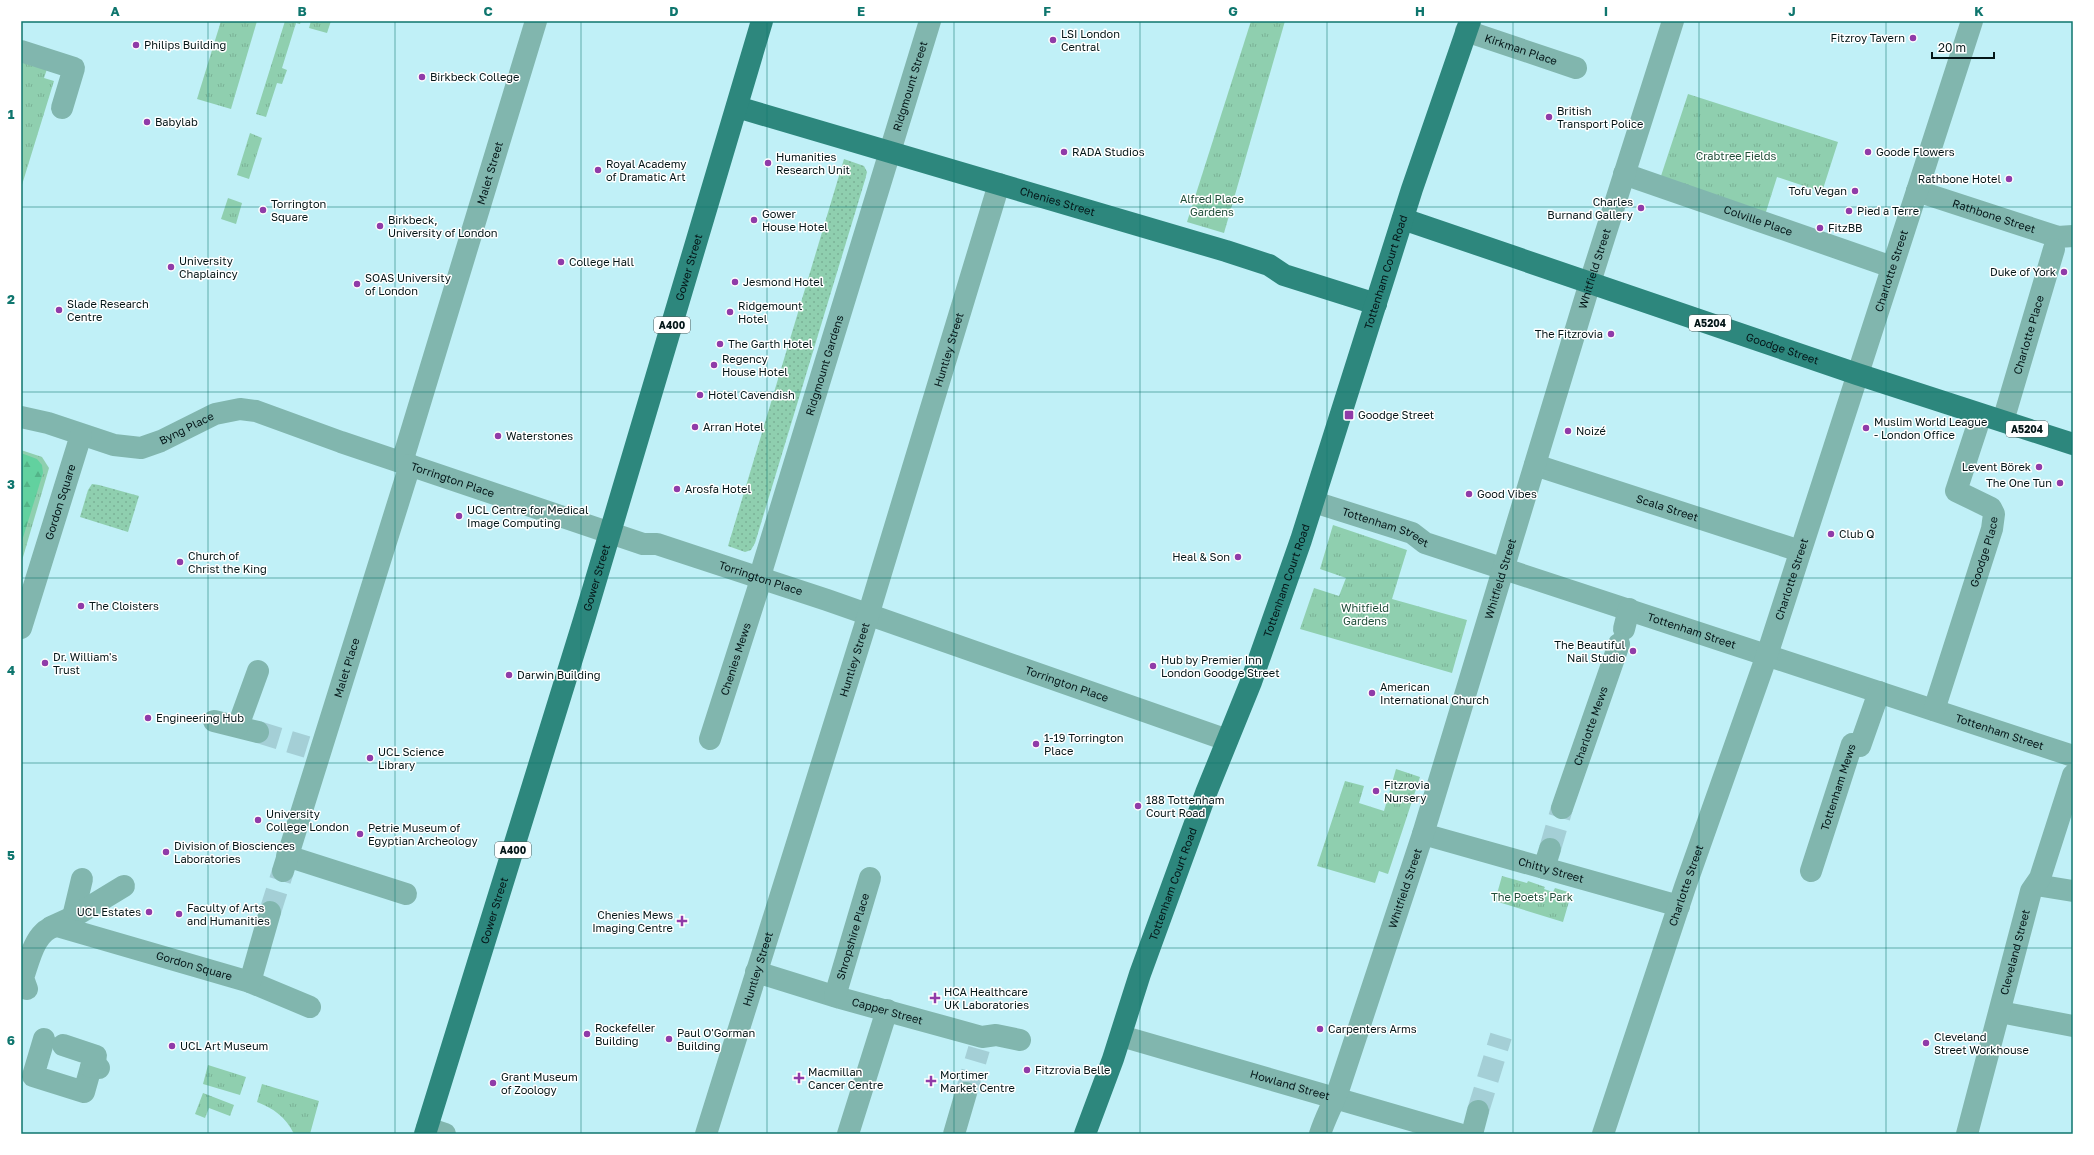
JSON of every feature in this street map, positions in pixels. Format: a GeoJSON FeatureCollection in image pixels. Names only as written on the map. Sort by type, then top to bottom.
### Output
{"type":"FeatureCollection","features":[{"type":"Feature","properties":{"kind":"main road","name":"Gower Street"},"geometry":{"type":"LineString","coordinates":[[432,1132],[762,21]]}},
{"type":"Feature","properties":{"kind":"main road","name":"Tottenham Court Road"},"geometry":{"type":"LineString","coordinates":[[1085,1134],[1120,1036],[1132,996],[1227,740],[1251,682],[1314,502],[1403,219],[1468,26]]}},
{"type":"Feature","properties":{"kind":"main road","name":"Chenies Street"},"geometry":{"type":"LineString","coordinates":[[737,107],[1226,251],[1269,265],[1284,275],[1376,304]]}},
{"type":"Feature","properties":{"kind":"main road","name":"Goodge Street"},"geometry":{"type":"LineString","coordinates":[[1403,219],[1857,374],[2073,444]]}},
{"type":"Feature","properties":{"kind":"street","name":"Malet Street"},"geometry":{"type":"LineString","coordinates":[[406,464],[445,319],[536,21]]}},
{"type":"Feature","properties":{"kind":"street","name":"Ridgmount Street"},"geometry":{"type":"LineString","coordinates":[[890,151],[930,21]]}},
{"type":"Feature","properties":{"kind":"street","name":"Whitfield Street"},"geometry":{"type":"LineString","coordinates":[[1320,1134],[1326,1116],[1330,1112],[1335,1099],[1423,834],[1502,568],[1673,21]]}},
{"type":"Feature","properties":{"kind":"street","name":"Charlotte Street"},"geometry":{"type":"LineString","coordinates":[[1603,1134],[1767,655],[1972,21]]}},
{"type":"Feature","properties":{"kind":"street","name":"Kirkman Place"},"geometry":{"type":"LineString","coordinates":[[1468,26],[1576,68]]}},
{"type":"Feature","properties":{"kind":"street"},"geometry":{"type":"LineString","coordinates":[[21,52],[74,68],[62,108]]}},
{"type":"Feature","properties":{"kind":"street","name":"Ridgmount Gardens"},"geometry":{"type":"LineString","coordinates":[[760,579],[890,151]]}},
{"type":"Feature","properties":{"kind":"street","name":"Colville Place"},"geometry":{"type":"LineString","coordinates":[[1624,174],[1892,267]]}},
{"type":"Feature","properties":{"kind":"street","name":"Huntley Street"},"geometry":{"type":"LineString","coordinates":[[706,1134],[868,615],[999,184]]}},
{"type":"Feature","properties":{"kind":"street","name":"Rathbone Street"},"geometry":{"type":"LineString","coordinates":[[1917,191],[2058,237],[2073,236]]}},
{"type":"Feature","properties":{"kind":"street","name":"Charlotte Place"},"geometry":{"type":"LineString","coordinates":[[2003,421],[2054,249]]}},
{"type":"Feature","properties":{"kind":"street","name":"Byng Place"},"geometry":{"type":"LineString","coordinates":[[79,442],[141,448],[161,441],[200,420],[228,411],[240,409],[256,411],[292,423]]}},
{"type":"Feature","properties":{"kind":"street","name":"Goodge Place"},"geometry":{"type":"LineString","coordinates":[[1934,710],[1992,529],[1994,514],[1991,508],[1956,491],[1981,415]]}},
{"type":"Feature","properties":{"kind":"street"},"geometry":{"type":"LineString","coordinates":[[21,417],[48,423],[79,442]]}},
{"type":"Feature","properties":{"kind":"street","name":"Torrington Place"},"geometry":{"type":"LineString","coordinates":[[292,423],[406,464],[643,544],[657,544],[868,615],[1227,740]]}},
{"type":"Feature","properties":{"kind":"street","name":"Gordon Square"},"geometry":{"type":"LineString","coordinates":[[21,628],[79,442]]}},
{"type":"Feature","properties":{"kind":"street","name":"Malet Place"},"geometry":{"type":"LineString","coordinates":[[406,464],[314,749],[285,863],[406,894]]}},
{"type":"Feature","properties":{"kind":"street","name":"Scala Street"},"geometry":{"type":"LineString","coordinates":[[1535,464],[1800,551]]}},
{"type":"Feature","properties":{"kind":"street","name":"Tottenham Street"},"geometry":{"type":"LineString","coordinates":[[1314,502],[1412,533],[1425,543],[1502,568],[1624,627],[1767,655],[2073,756]]}},
{"type":"Feature","properties":{"kind":"street","name":"Chenies Mews"},"geometry":{"type":"LineString","coordinates":[[710,739],[760,579]]}},
{"type":"Feature","properties":{"kind":"street","name":"Charlotte Mews"},"geometry":{"type":"LineString","coordinates":[[1562,808],[1624,627]]}},
{"type":"Feature","properties":{"kind":"street"},"geometry":{"type":"LineString","coordinates":[[238,726],[258,671]]}},
{"type":"Feature","properties":{"kind":"street","name":"Tottenham Mews"},"geometry":{"type":"LineString","coordinates":[[1811,871],[1852,744],[1860,746],[1879,692]]}},
{"type":"Feature","properties":{"kind":"street"},"geometry":{"type":"LineString","coordinates":[[214,721],[258,732]]}},
{"type":"Feature","properties":{"kind":"street","name":"Cleveland Street"},"geometry":{"type":"LineString","coordinates":[[1967,1134],[2031,891],[2036,885],[2073,775]]}},
{"type":"Feature","properties":{"kind":"street","name":"Chitty Street"},"geometry":{"type":"LineString","coordinates":[[1423,834],[1547,858],[1680,906]]}},
{"type":"Feature","properties":{"kind":"street","name":"Shropshire Place"},"geometry":{"type":"LineString","coordinates":[[835,996],[870,878]]}},
{"type":"Feature","properties":{"kind":"street"},"geometry":{"type":"LineString","coordinates":[[64,925],[82,879]]}},
{"type":"Feature","properties":{"kind":"street"},"geometry":{"type":"LineString","coordinates":[[2036,885],[2073,891]]}},
{"type":"Feature","properties":{"kind":"street"},"geometry":{"type":"LineString","coordinates":[[27,988],[23,978],[37,940],[64,925],[124,886]]}},
{"type":"Feature","properties":{"kind":"street"},"geometry":{"type":"LineString","coordinates":[[250,982],[270,912]]}},
{"type":"Feature","properties":{"kind":"street","name":"Gordon Square"},"geometry":{"type":"LineString","coordinates":[[64,925],[250,982],[310,1007]]}},
{"type":"Feature","properties":{"kind":"street","name":"Capper Street"},"geometry":{"type":"LineString","coordinates":[[756,972],[835,996],[888,1010],[980,1043],[996,1035],[1020,1040]]}},
{"type":"Feature","properties":{"kind":"street"},"geometry":{"type":"LineString","coordinates":[[848,1134],[888,1010]]}},
{"type":"Feature","properties":{"kind":"street"},"geometry":{"type":"LineString","coordinates":[[2000,1012],[2073,1026]]}},
{"type":"Feature","properties":{"kind":"street","name":"Howland Street"},"geometry":{"type":"LineString","coordinates":[[1120,1036],[1459,1134]]}},
{"type":"Feature","properties":{"kind":"street"},"geometry":{"type":"LineString","coordinates":[[48,1040],[96,1056],[95,1068],[84,1092],[38,1081],[33,1076],[48,1040]]}},
{"type":"Feature","properties":{"kind":"street"},"geometry":{"type":"LineString","coordinates":[[954,1134],[966,1094]]}},
{"type":"Feature","properties":{"kind":"street"},"geometry":{"type":"LineString","coordinates":[[1472,1134],[1478,1111]]}},
{"type":"Feature","properties":{"kind":"green space"},"geometry":{"type":"Polygon","coordinates":[[[221,21],[257,21],[231,109],[197,99],[221,21]]]}},
{"type":"Feature","properties":{"kind":"green space"},"geometry":{"type":"Polygon","coordinates":[[[285,21],[301,21],[300,24],[296,23],[282,68],[287,70],[282,84],[277,83],[266,117],[256,114],[285,21]]]}},
{"type":"Feature","properties":{"kind":"green space"},"geometry":{"type":"Polygon","coordinates":[[[311,21],[331,21],[327,33],[309,28],[311,21]]]}},
{"type":"Feature","properties":{"kind":"green space","name":"Alfred Place Gardens"},"geometry":{"type":"Polygon","coordinates":[[[1251,21],[1285,21],[1224,233],[1187,222],[1251,21]]]}},
{"type":"Feature","properties":{"kind":"green space"},"geometry":{"type":"Polygon","coordinates":[[[21,61],[47,69],[44,78],[54,81],[21,188],[21,61]]]}},
{"type":"Feature","properties":{"kind":"green space","name":"Crabtree Fields"},"geometry":{"type":"Polygon","coordinates":[[[1688,94],[1838,142],[1822,192],[1777,177],[1765,215],[1660,179],[1688,94]]]}},
{"type":"Feature","properties":{"kind":"green space"},"geometry":{"type":"Polygon","coordinates":[[[250,133],[262,138],[249,179],[237,175],[250,133]]]}},
{"type":"Feature","properties":{"kind":"green space"},"geometry":{"type":"Polygon","coordinates":[[[844,159],[864,166],[867,172],[865,180],[755,543],[751,550],[745,552],[728,546],[844,159]]]}},
{"type":"Feature","properties":{"kind":"green space"},"geometry":{"type":"Polygon","coordinates":[[[228,198],[242,203],[236,224],[221,219],[228,198]]]}},
{"type":"Feature","properties":{"kind":"green space"},"geometry":{"type":"Polygon","coordinates":[[[21,450],[42,457],[49,468],[21,564],[21,450]]]}},
{"type":"Feature","properties":{"kind":"green space"},"geometry":{"type":"Polygon","coordinates":[[[21,453],[37,459],[42,465],[43,473],[21,544],[21,453]]]}},
{"type":"Feature","properties":{"kind":"green space"},"geometry":{"type":"Polygon","coordinates":[[[92,484],[139,496],[128,532],[80,517],[88,490],[92,484]]]}},
{"type":"Feature","properties":{"kind":"green space","name":"Whitfield Gardens"},"geometry":{"type":"Polygon","coordinates":[[[1333,525],[1407,550],[1392,599],[1467,620],[1452,673],[1300,629],[1314,588],[1339,596],[1346,578],[1320,569],[1333,525]]]}},
{"type":"Feature","properties":{"kind":"green space"},"geometry":{"type":"Polygon","coordinates":[[[1396,769],[1420,777],[1388,874],[1379,871],[1375,883],[1317,866],[1345,781],[1364,786],[1359,803],[1384,811],[1396,769]]]}},
{"type":"Feature","properties":{"kind":"green space","name":"The Poets' Park"},"geometry":{"type":"Polygon","coordinates":[[[1502,876],[1527,883],[1528,881],[1545,887],[1544,889],[1553,892],[1555,888],[1568,892],[1567,896],[1570,898],[1563,922],[1495,901],[1502,876]]]}},
{"type":"Feature","properties":{"kind":"green space"},"geometry":{"type":"Polygon","coordinates":[[[208,1065],[246,1077],[240,1095],[203,1084],[208,1065]]]}},
{"type":"Feature","properties":{"kind":"green space"},"geometry":{"type":"Polygon","coordinates":[[[262,1084],[319,1101],[310,1134],[294,1134],[283,1118],[268,1107],[257,1102],[262,1084]]]}},
{"type":"Feature","properties":{"kind":"green space"},"geometry":{"type":"Polygon","coordinates":[[[203,1093],[234,1105],[230,1116],[209,1108],[205,1118],[195,1114],[203,1093]]]}},
{"type":"Feature","properties":{"kind":"tunnel"},"geometry":{"type":"LineString","coordinates":[[258,732],[307,747]]}},
{"type":"Feature","properties":{"kind":"tunnel"},"geometry":{"type":"LineString","coordinates":[[1550,849],[1562,808]]}},
{"type":"Feature","properties":{"kind":"tunnel"},"geometry":{"type":"LineString","coordinates":[[270,912],[283,871]]}},
{"type":"Feature","properties":{"kind":"tunnel"},"geometry":{"type":"LineString","coordinates":[[1478,1111],[1501,1036]]}},
{"type":"Feature","properties":{"kind":"tunnel"},"geometry":{"type":"LineString","coordinates":[[966,1093],[979,1049]]}},
{"type":"Feature","properties":{"kind":"place","name":"Fitzroy Tavern"},"geometry":{"type":"Point","coordinates":[1913,38]}},
{"type":"Feature","properties":{"kind":"place","name":"LSI London Central"},"geometry":{"type":"Point","coordinates":[1053,40]}},
{"type":"Feature","properties":{"kind":"place","name":"Philips Building"},"geometry":{"type":"Point","coordinates":[136,45]}},
{"type":"Feature","properties":{"kind":"place","name":"Birkbeck College"},"geometry":{"type":"Point","coordinates":[422,77]}},
{"type":"Feature","properties":{"kind":"place","name":"British Transport Police"},"geometry":{"type":"Point","coordinates":[1549,117]}},
{"type":"Feature","properties":{"kind":"place","name":"Babylab"},"geometry":{"type":"Point","coordinates":[147,122]}},
{"type":"Feature","properties":{"kind":"place","name":"RADA Studios"},"geometry":{"type":"Point","coordinates":[1064,152]}},
{"type":"Feature","properties":{"kind":"place","name":"Goode Flowers"},"geometry":{"type":"Point","coordinates":[1868,152]}},
{"type":"Feature","properties":{"kind":"place","name":"Humanities Research Unit"},"geometry":{"type":"Point","coordinates":[768,163]}},
{"type":"Feature","properties":{"kind":"place","name":"Royal Academy of Dramatic Art"},"geometry":{"type":"Point","coordinates":[598,170]}},
{"type":"Feature","properties":{"kind":"place","name":"Rathbone Hotel"},"geometry":{"type":"Point","coordinates":[2009,179]}},
{"type":"Feature","properties":{"kind":"place","name":"Tofu Vegan"},"geometry":{"type":"Point","coordinates":[1855,191]}},
{"type":"Feature","properties":{"kind":"place","name":"Charles Burnand Gallery"},"geometry":{"type":"Point","coordinates":[1641,208]}},
{"type":"Feature","properties":{"kind":"place","name":"Torrington Square"},"geometry":{"type":"Point","coordinates":[263,210]}},
{"type":"Feature","properties":{"kind":"place","name":"Pied a Terre"},"geometry":{"type":"Point","coordinates":[1849,211]}},
{"type":"Feature","properties":{"kind":"place","name":"Gower House Hotel"},"geometry":{"type":"Point","coordinates":[754,220]}},
{"type":"Feature","properties":{"kind":"place","name":"Birkbeck, University of London"},"geometry":{"type":"Point","coordinates":[380,226]}},
{"type":"Feature","properties":{"kind":"place","name":"FitzBB"},"geometry":{"type":"Point","coordinates":[1820,228]}},
{"type":"Feature","properties":{"kind":"place","name":"College Hall"},"geometry":{"type":"Point","coordinates":[561,262]}},
{"type":"Feature","properties":{"kind":"place","name":"University Chaplaincy"},"geometry":{"type":"Point","coordinates":[171,267]}},
{"type":"Feature","properties":{"kind":"place","name":"Duke of York"},"geometry":{"type":"Point","coordinates":[2064,272]}},
{"type":"Feature","properties":{"kind":"place","name":"Jesmond Hotel"},"geometry":{"type":"Point","coordinates":[735,282]}},
{"type":"Feature","properties":{"kind":"place","name":"SOAS University of London"},"geometry":{"type":"Point","coordinates":[357,284]}},
{"type":"Feature","properties":{"kind":"place","name":"Slade Research Centre"},"geometry":{"type":"Point","coordinates":[59,310]}},
{"type":"Feature","properties":{"kind":"place","name":"Ridgemount Hotel"},"geometry":{"type":"Point","coordinates":[730,312]}},
{"type":"Feature","properties":{"kind":"place","name":"The Fitzrovia"},"geometry":{"type":"Point","coordinates":[1611,334]}},
{"type":"Feature","properties":{"kind":"place","name":"The Garth Hotel"},"geometry":{"type":"Point","coordinates":[720,344]}},
{"type":"Feature","properties":{"kind":"place","name":"Regency House Hotel"},"geometry":{"type":"Point","coordinates":[714,365]}},
{"type":"Feature","properties":{"kind":"place","name":"Hotel Cavendish"},"geometry":{"type":"Point","coordinates":[700,395]}},
{"type":"Feature","properties":{"kind":"place","name":"Goodge Street"},"geometry":{"type":"Point","coordinates":[1349,415]}},
{"type":"Feature","properties":{"kind":"place","name":"Arran Hotel"},"geometry":{"type":"Point","coordinates":[695,427]}},
{"type":"Feature","properties":{"kind":"place","name":"Muslim World League - London Office"},"geometry":{"type":"Point","coordinates":[1866,428]}},
{"type":"Feature","properties":{"kind":"place","name":"Noizé"},"geometry":{"type":"Point","coordinates":[1568,431]}},
{"type":"Feature","properties":{"kind":"place","name":"Waterstones"},"geometry":{"type":"Point","coordinates":[498,436]}},
{"type":"Feature","properties":{"kind":"place","name":"Levent Börek"},"geometry":{"type":"Point","coordinates":[2039,467]}},
{"type":"Feature","properties":{"kind":"place","name":"The One Tun"},"geometry":{"type":"Point","coordinates":[2060,483]}},
{"type":"Feature","properties":{"kind":"place","name":"Arosfa Hotel"},"geometry":{"type":"Point","coordinates":[677,489]}},
{"type":"Feature","properties":{"kind":"place","name":"Good Vibes"},"geometry":{"type":"Point","coordinates":[1469,494]}},
{"type":"Feature","properties":{"kind":"place","name":"UCL Centre for Medical Image Computing"},"geometry":{"type":"Point","coordinates":[459,516]}},
{"type":"Feature","properties":{"kind":"place","name":"Club Q"},"geometry":{"type":"Point","coordinates":[1831,534]}},
{"type":"Feature","properties":{"kind":"place","name":"Heal & Son"},"geometry":{"type":"Point","coordinates":[1238,557]}},
{"type":"Feature","properties":{"kind":"place","name":"Church of Christ the King"},"geometry":{"type":"Point","coordinates":[180,562]}},
{"type":"Feature","properties":{"kind":"place","name":"The Cloisters"},"geometry":{"type":"Point","coordinates":[81,606]}},
{"type":"Feature","properties":{"kind":"place","name":"The Beautiful Nail Studio"},"geometry":{"type":"Point","coordinates":[1633,651]}},
{"type":"Feature","properties":{"kind":"place","name":"Dr. William's Trust"},"geometry":{"type":"Point","coordinates":[45,663]}},
{"type":"Feature","properties":{"kind":"place","name":"Hub by Premier Inn London Goodge Street"},"geometry":{"type":"Point","coordinates":[1153,666]}},
{"type":"Feature","properties":{"kind":"place","name":"Darwin Building"},"geometry":{"type":"Point","coordinates":[509,675]}},
{"type":"Feature","properties":{"kind":"place","name":"American International Church"},"geometry":{"type":"Point","coordinates":[1372,693]}},
{"type":"Feature","properties":{"kind":"place","name":"Engineering Hub"},"geometry":{"type":"Point","coordinates":[148,718]}},
{"type":"Feature","properties":{"kind":"place","name":"1-19 Torrington Place"},"geometry":{"type":"Point","coordinates":[1036,744]}},
{"type":"Feature","properties":{"kind":"place","name":"UCL Science Library"},"geometry":{"type":"Point","coordinates":[370,758]}},
{"type":"Feature","properties":{"kind":"place","name":"Fitzrovia Nursery"},"geometry":{"type":"Point","coordinates":[1376,791]}},
{"type":"Feature","properties":{"kind":"place","name":"188 Tottenham Court Road"},"geometry":{"type":"Point","coordinates":[1138,806]}},
{"type":"Feature","properties":{"kind":"place","name":"University College London"},"geometry":{"type":"Point","coordinates":[258,820]}},
{"type":"Feature","properties":{"kind":"place","name":"Petrie Museum of Egyptian Archeology"},"geometry":{"type":"Point","coordinates":[360,834]}},
{"type":"Feature","properties":{"kind":"place","name":"Division of Biosciences Laboratories"},"geometry":{"type":"Point","coordinates":[166,852]}},
{"type":"Feature","properties":{"kind":"place","name":"UCL Estates"},"geometry":{"type":"Point","coordinates":[149,912]}},
{"type":"Feature","properties":{"kind":"place","name":"Faculty of Arts and Humanities"},"geometry":{"type":"Point","coordinates":[179,914]}},
{"type":"Feature","properties":{"kind":"place","name":"Chenies Mews Imaging Centre"},"geometry":{"type":"Point","coordinates":[682,921]}},
{"type":"Feature","properties":{"kind":"place","name":"HCA Healthcare UK Laboratories"},"geometry":{"type":"Point","coordinates":[935,998]}},
{"type":"Feature","properties":{"kind":"place","name":"Carpenters Arms"},"geometry":{"type":"Point","coordinates":[1320,1029]}},
{"type":"Feature","properties":{"kind":"place","name":"Rockefeller Building"},"geometry":{"type":"Point","coordinates":[587,1034]}},
{"type":"Feature","properties":{"kind":"place","name":"Paul O'Gorman Building"},"geometry":{"type":"Point","coordinates":[669,1039]}},
{"type":"Feature","properties":{"kind":"place","name":"Cleveland Street Workhouse"},"geometry":{"type":"Point","coordinates":[1926,1043]}},
{"type":"Feature","properties":{"kind":"place","name":"UCL Art Museum"},"geometry":{"type":"Point","coordinates":[172,1046]}},
{"type":"Feature","properties":{"kind":"place","name":"Fitzrovia Belle"},"geometry":{"type":"Point","coordinates":[1027,1070]}},
{"type":"Feature","properties":{"kind":"place","name":"Macmillan Cancer Centre"},"geometry":{"type":"Point","coordinates":[799,1078]}},
{"type":"Feature","properties":{"kind":"place","name":"Mortimer Market Centre"},"geometry":{"type":"Point","coordinates":[931,1081]}},
{"type":"Feature","properties":{"kind":"place","name":"Grant Museum of Zoology"},"geometry":{"type":"Point","coordinates":[493,1083]}}]}
